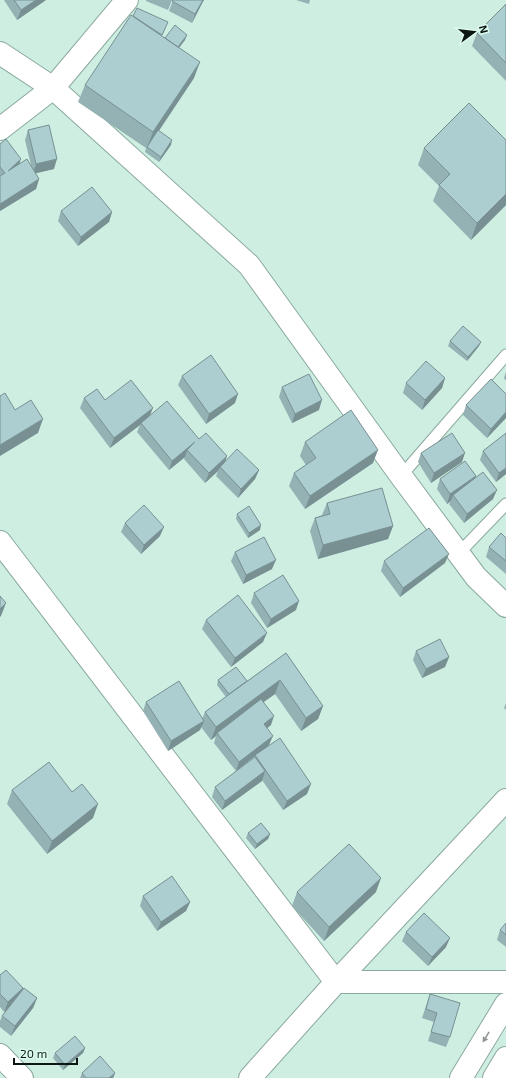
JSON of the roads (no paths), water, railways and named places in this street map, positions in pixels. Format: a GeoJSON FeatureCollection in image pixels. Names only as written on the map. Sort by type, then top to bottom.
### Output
{"type":"FeatureCollection","features":[{"type":"Feature","properties":{"kind":"street"},"geometry":{"type":"LineString","coordinates":[[0,129],[53,88],[127,0]]}},
{"type":"Feature","properties":{"kind":"street"},"geometry":{"type":"LineString","coordinates":[[0,52],[53,88],[249,265],[401,476],[476,577],[506,606]]}},
{"type":"Feature","properties":{"kind":"street"},"geometry":{"type":"LineString","coordinates":[[0,542],[336,982]]}},
{"type":"Feature","properties":{"kind":"street"},"geometry":{"type":"LineString","coordinates":[[250,1078],[336,982],[506,800]]}},
{"type":"Feature","properties":{"kind":"street"},"geometry":{"type":"LineString","coordinates":[[336,982],[506,982]]}},
{"type":"Feature","properties":{"kind":"street"},"geometry":{"type":"LineString","coordinates":[[461,1078],[506,1004]]}},
{"type":"Feature","properties":{"kind":"street"},"geometry":{"type":"LineString","coordinates":[[0,1055],[22,1078]]}},
{"type":"Feature","properties":{"kind":"street"},"geometry":{"type":"LineString","coordinates":[[494,1078],[506,1058]]}},
{"type":"Feature","properties":{"kind":"lane"},"geometry":{"type":"LineString","coordinates":[[401,476],[506,355]]}},
{"type":"Feature","properties":{"kind":"lane"},"geometry":{"type":"LineString","coordinates":[[459,553],[506,504]]}}]}
